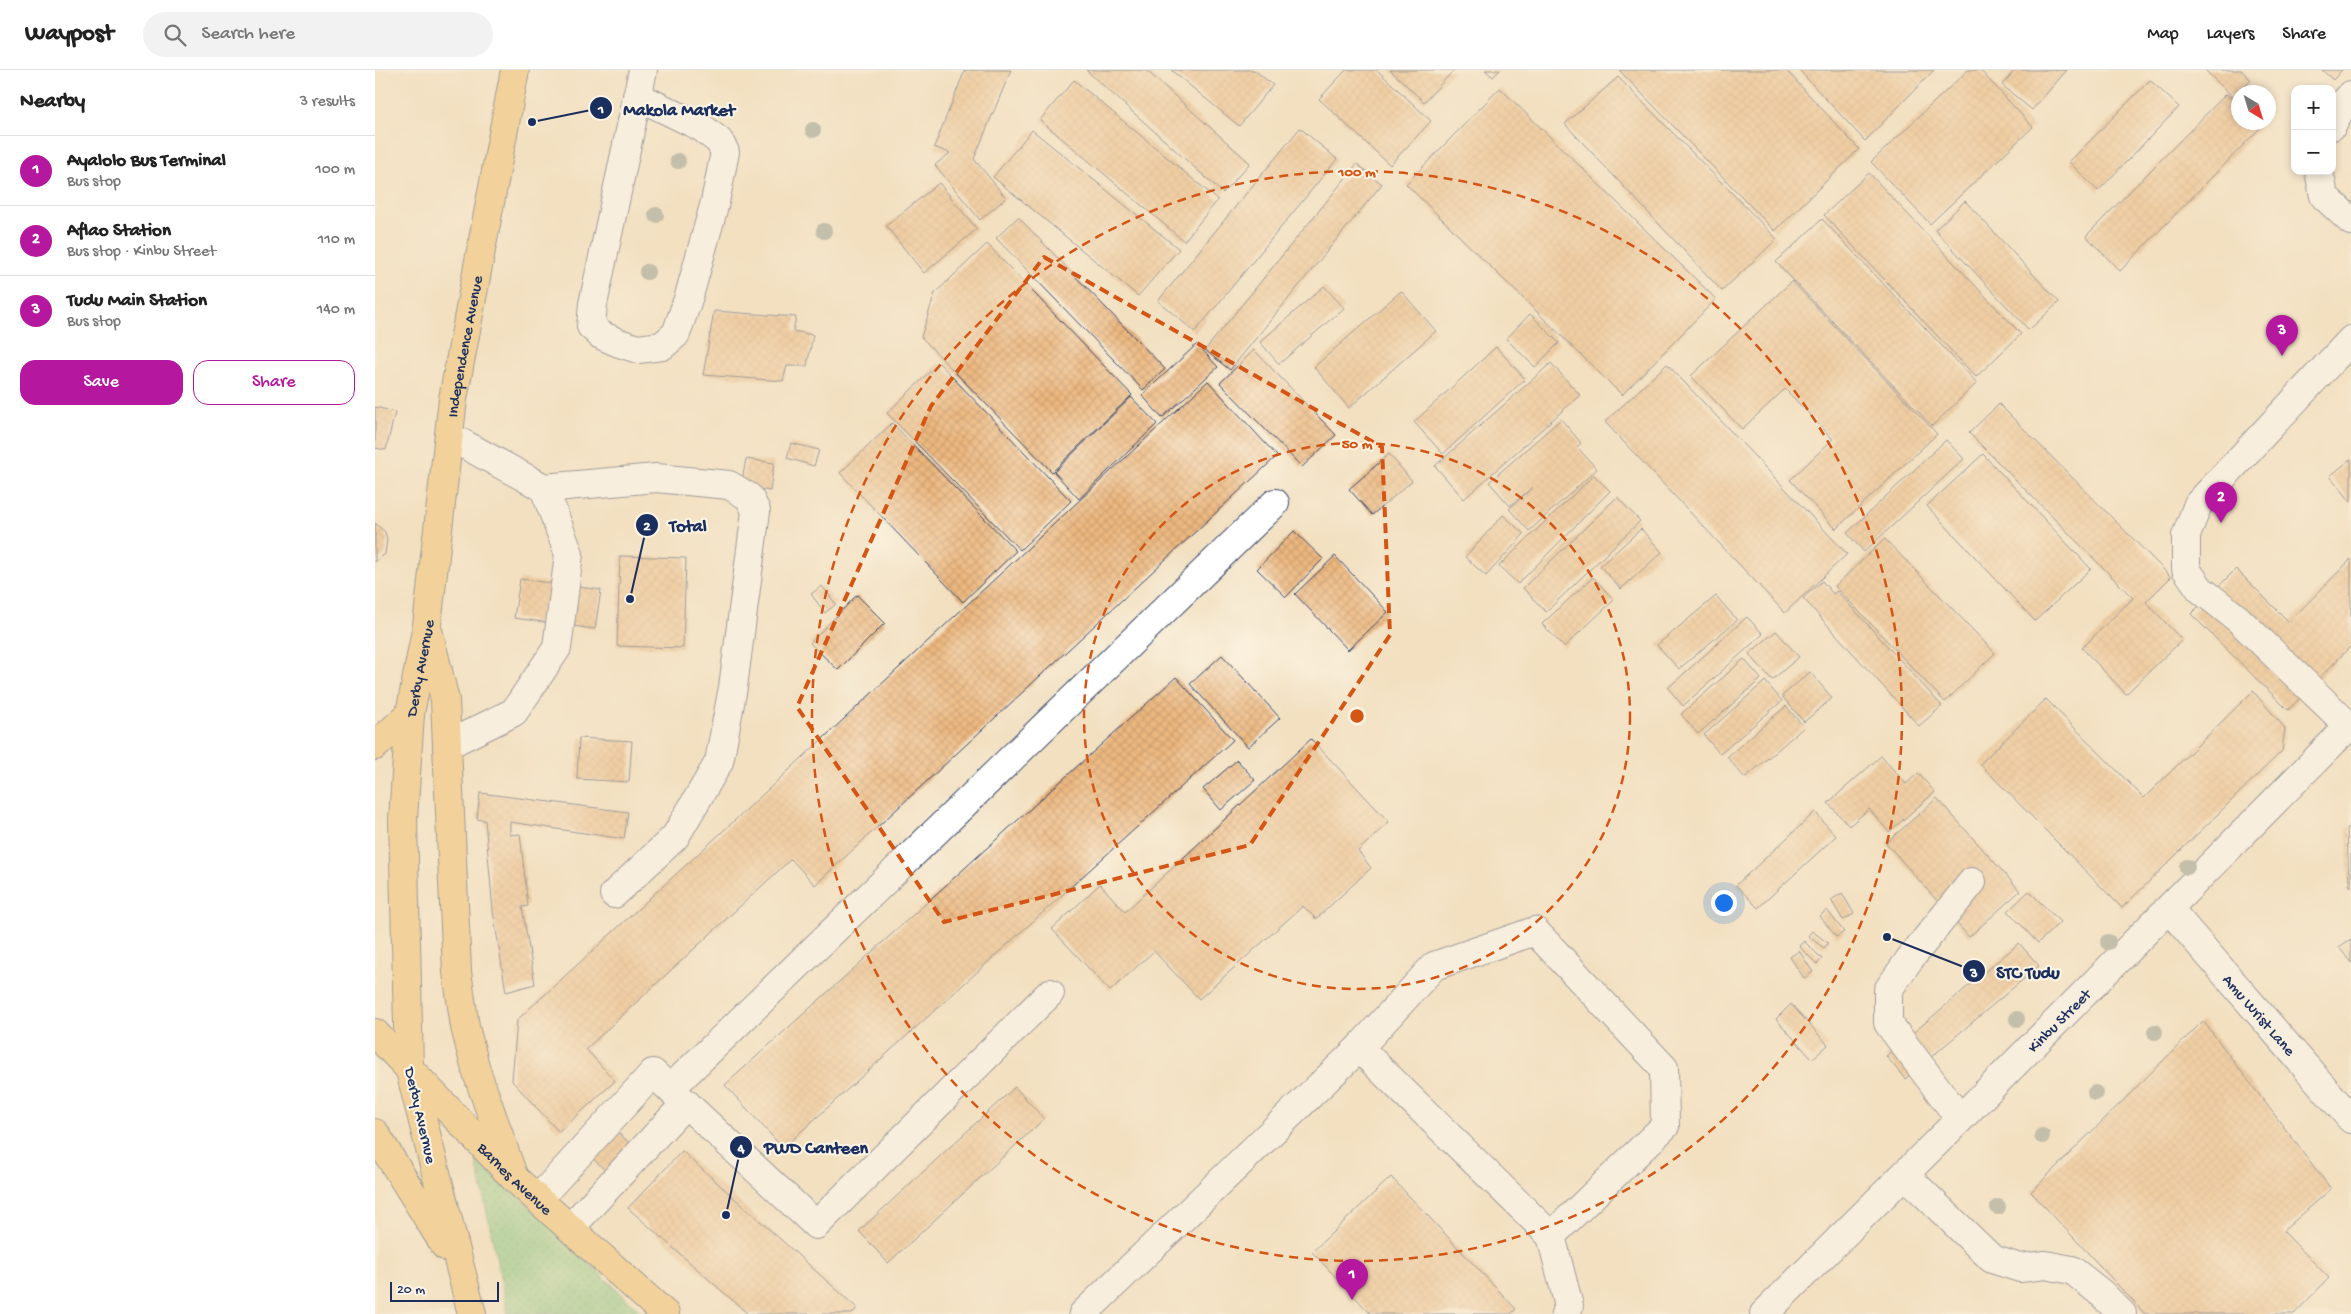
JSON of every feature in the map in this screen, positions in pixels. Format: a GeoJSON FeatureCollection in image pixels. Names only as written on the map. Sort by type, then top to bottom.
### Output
{"type":"FeatureCollection","features":[{"type":"Feature","properties":{"kind":"main road","name":"Independence Avenue"},"geometry":{"type":"LineString","coordinates":[[427,625],[453,399],[515,70]]}},
{"type":"Feature","properties":{"kind":"main road","name":"Derby Avernue"},"geometry":{"type":"LineString","coordinates":[[427,625],[410,714],[403,819],[409,1067],[459,1269]]}},
{"type":"Feature","properties":{"kind":"main road","name":"Derby Avernue"},"geometry":{"type":"LineString","coordinates":[[427,625],[445,700],[457,972],[465,1027],[476,1070],[514,1178]]}},
{"type":"Feature","properties":{"kind":"main road"},"geometry":{"type":"LineString","coordinates":[[375,746],[410,714]]}},
{"type":"Feature","properties":{"kind":"main road","name":"Barnes Avenue"},"geometry":{"type":"LineString","coordinates":[[375,1033],[514,1178],[665,1314]]}},
{"type":"Feature","properties":{"kind":"main road"},"geometry":{"type":"LineString","coordinates":[[375,1133],[459,1269],[472,1314]]}},
{"type":"Feature","properties":{"kind":"street"},"geometry":{"type":"LineString","coordinates":[[641,76],[701,128],[719,141],[725,152],[712,212],[689,296],[676,334],[662,346],[638,349],[601,335],[591,326],[593,304],[641,76]]}},
{"type":"Feature","properties":{"kind":"street"},"geometry":{"type":"LineString","coordinates":[[2336,118],[2343,104],[2351,95]]}},
{"type":"Feature","properties":{"kind":"street"},"geometry":{"type":"LineString","coordinates":[[2320,175],[2324,196],[2351,221]]}},
{"type":"Feature","properties":{"kind":"street"},"geometry":{"type":"LineString","coordinates":[[2350,725],[2238,619],[2200,589],[2186,569],[2186,536],[2198,504],[2351,340]]}},
{"type":"Feature","properties":{"kind":"street"},"geometry":{"type":"LineString","coordinates":[[449,436],[544,488],[656,478],[729,485],[749,497],[756,511],[736,668],[719,762],[675,838],[614,894]]}},
{"type":"Feature","properties":{"kind":"street"},"geometry":{"type":"LineString","coordinates":[[447,745],[514,712],[557,648],[569,554],[544,488]]}},
{"type":"Feature","properties":{"kind":"street"},"geometry":{"type":"LineString","coordinates":[[538,1199],[670,1088],[1275,503]]}},
{"type":"Feature","properties":{"kind":"street","name":"Kinbu Street"},"geometry":{"type":"LineString","coordinates":[[1764,1314],[1905,1175],[2350,725]]}},
{"type":"Feature","properties":{"kind":"street"},"geometry":{"type":"LineString","coordinates":[[1960,1119],[1888,1023],[1888,990],[1909,960],[1972,882]]}},
{"type":"Feature","properties":{"kind":"street","name":"Amu Wrist Lane"},"geometry":{"type":"LineString","coordinates":[[2169,908],[2351,1119]]}},
{"type":"Feature","properties":{"kind":"street"},"geometry":{"type":"LineString","coordinates":[[1083,1314],[1359,1048],[1434,966],[1535,931],[1664,1068],[1665,1126],[1551,1236]]}},
{"type":"Feature","properties":{"kind":"street"},"geometry":{"type":"LineString","coordinates":[[670,1088],[816,1225],[1049,993]]}},
{"type":"Feature","properties":{"kind":"street"},"geometry":{"type":"LineString","coordinates":[[1359,1048],[1551,1236],[1570,1311]]}},
{"type":"Feature","properties":{"kind":"street"},"geometry":{"type":"LineString","coordinates":[[570,1228],[670,1088]]}},
{"type":"Feature","properties":{"kind":"street"},"geometry":{"type":"LineString","coordinates":[[1905,1175],[1992,1260],[2020,1268],[2045,1265],[2072,1270],[2101,1293],[2122,1314]]}},
{"type":"Feature","properties":{"kind":"highlighted area"},"geometry":{"type":"Polygon","coordinates":[[[1044,257],[1382,447],[1390,635],[1250,845],[944,922],[797,707],[931,406],[1044,257]]]}},
{"type":"Feature","properties":{"kind":"green space"},"geometry":{"type":"Polygon","coordinates":[[[475,1155],[643,1314],[508,1314],[475,1155]]]}},
{"type":"Feature","properties":{"kind":"building"},"geometry":{"type":"Polygon","coordinates":[[[965,70],[1011,70],[974,159],[1006,198],[980,220],[935,165],[950,153],[934,147],[965,70]]]}},
{"type":"Feature","properties":{"kind":"building"},"geometry":{"type":"Polygon","coordinates":[[[1086,70],[1146,70],[1250,163],[1223,193],[1086,70]]]}},
{"type":"Feature","properties":{"kind":"building"},"geometry":{"type":"Polygon","coordinates":[[[1171,70],[1254,70],[1273,85],[1239,126],[1171,70]]]}},
{"type":"Feature","properties":{"kind":"building"},"geometry":{"type":"Polygon","coordinates":[[[1346,70],[1377,70],[1431,121],[1390,165],[1319,99],[1346,70]]]}},
{"type":"Feature","properties":{"kind":"building"},"geometry":{"type":"Polygon","coordinates":[[[1390,70],[1454,70],[1424,102],[1390,70]]]}},
{"type":"Feature","properties":{"kind":"building"},"geometry":{"type":"Polygon","coordinates":[[[1485,70],[1500,70],[1493,77],[1485,70]]]}},
{"type":"Feature","properties":{"kind":"building"},"geometry":{"type":"Polygon","coordinates":[[[1619,70],[1786,70],[1859,149],[1775,231],[1619,70]]]}},
{"type":"Feature","properties":{"kind":"building"},"geometry":{"type":"Polygon","coordinates":[[[1799,70],[1934,70],[1865,141],[1799,70]]]}},
{"type":"Feature","properties":{"kind":"building"},"geometry":{"type":"Polygon","coordinates":[[[1968,70],[1980,70],[2033,127],[1930,224],[1871,162],[1968,70]]]}},
{"type":"Feature","properties":{"kind":"building"},"geometry":{"type":"Polygon","coordinates":[[[2015,70],[2067,70],[2032,110],[2002,85],[2015,70]]]}},
{"type":"Feature","properties":{"kind":"building"},"geometry":{"type":"Polygon","coordinates":[[[2205,70],[2241,70],[2251,80],[2246,85],[2231,85],[2231,95],[2205,70]]]}},
{"type":"Feature","properties":{"kind":"building"},"geometry":{"type":"Polygon","coordinates":[[[2322,70],[2342,70],[2333,80],[2322,70]]]}},
{"type":"Feature","properties":{"kind":"building"},"geometry":{"type":"Polygon","coordinates":[[[1618,77],[1777,239],[1722,291],[1565,124],[1618,77]]]}},
{"type":"Feature","properties":{"kind":"building"},"geometry":{"type":"Polygon","coordinates":[[[1074,80],[1218,200],[1184,241],[1040,120],[1074,80]]]}},
{"type":"Feature","properties":{"kind":"building"},"geometry":{"type":"Polygon","coordinates":[[[2150,80],[2179,107],[2098,191],[2069,162],[2150,80]]]}},
{"type":"Feature","properties":{"kind":"building"},"geometry":{"type":"Polygon","coordinates":[[[1500,88],[1716,299],[1622,395],[1406,184],[1500,88]]]}},
{"type":"Feature","properties":{"kind":"building"},"geometry":{"type":"Polygon","coordinates":[[[2226,94],[2231,99],[2231,130],[2258,130],[2120,271],[2086,236],[2226,94]]]}},
{"type":"Feature","properties":{"kind":"building"},"geometry":{"type":"Polygon","coordinates":[[[1300,128],[1337,159],[1195,332],[1158,301],[1300,128]]]}},
{"type":"Feature","properties":{"kind":"building"},"geometry":{"type":"Polygon","coordinates":[[[1032,130],[1179,249],[1138,296],[993,177],[1032,130]]]}},
{"type":"Feature","properties":{"kind":"building"},"geometry":{"type":"Polygon","coordinates":[[[1357,164],[1382,184],[1230,370],[1205,350],[1357,164]]]}},
{"type":"Feature","properties":{"kind":"building"},"geometry":{"type":"Polygon","coordinates":[[[1869,173],[2021,334],[1976,377],[1824,215],[1869,173]]]}},
{"type":"Feature","properties":{"kind":"building"},"geometry":{"type":"Polygon","coordinates":[[[939,183],[977,229],[924,273],[886,226],[939,183]]]}},
{"type":"Feature","properties":{"kind":"building"},"geometry":{"type":"Polygon","coordinates":[[[1965,201],[2059,302],[2029,330],[1935,230],[1965,201]]]}},
{"type":"Feature","properties":{"kind":"building"},"geometry":{"type":"Polygon","coordinates":[[[1018,217],[1165,369],[1143,390],[996,238],[1018,217]]]}},
{"type":"Feature","properties":{"kind":"building"},"geometry":{"type":"Polygon","coordinates":[[[1822,219],[1977,383],[1932,426],[1776,262],[1822,219]]]}},
{"type":"Feature","properties":{"kind":"building"},"geometry":{"type":"Polygon","coordinates":[[[987,244],[1132,395],[1052,472],[921,337],[935,293],[987,244]]]}},
{"type":"Feature","properties":{"kind":"building"},"geometry":{"type":"Polygon","coordinates":[[[1792,281],[1937,434],[1836,529],[1790,480],[1833,439],[1785,389],[1742,429],[1691,376],[1792,281]]]}},
{"type":"Feature","properties":{"kind":"building"},"geometry":{"type":"Polygon","coordinates":[[[1324,286],[1344,308],[1279,364],[1260,342],[1324,286]]]}},
{"type":"Feature","properties":{"kind":"building"},"geometry":{"type":"Polygon","coordinates":[[[1401,291],[1436,331],[1349,408],[1314,367],[1401,291]]]}},
{"type":"Feature","properties":{"kind":"building"},"geometry":{"type":"Polygon","coordinates":[[[714,311],[796,317],[793,331],[813,335],[807,366],[787,366],[783,381],[703,375],[714,311]]]}},
{"type":"Feature","properties":{"kind":"building"},"geometry":{"type":"Polygon","coordinates":[[[1530,314],[1559,343],[1535,367],[1506,339],[1530,314]]]}},
{"type":"Feature","properties":{"kind":"building"},"geometry":{"type":"Polygon","coordinates":[[[1197,344],[1218,367],[1162,418],[1142,395],[1197,344]]]}},
{"type":"Feature","properties":{"kind":"building"},"geometry":{"type":"Polygon","coordinates":[[[1496,347],[1525,379],[1443,454],[1414,422],[1496,347]]]}},
{"type":"Feature","properties":{"kind":"building"},"geometry":{"type":"Polygon","coordinates":[[[1254,350],[1336,435],[1302,467],[1220,383],[1254,350]]]}},
{"type":"Feature","properties":{"kind":"building"},"geometry":{"type":"Polygon","coordinates":[[[939,363],[1071,501],[1020,550],[887,413],[939,363]]]}},
{"type":"Feature","properties":{"kind":"building"},"geometry":{"type":"Polygon","coordinates":[[[1551,363],[1580,395],[1464,499],[1435,466],[1551,363]]]}},
{"type":"Feature","properties":{"kind":"building"},"geometry":{"type":"Polygon","coordinates":[[[1667,364],[1847,554],[1785,613],[1605,422],[1667,364]]]}},
{"type":"Feature","properties":{"kind":"building"},"geometry":{"type":"Polygon","coordinates":[[[1208,381],[1277,456],[815,885],[791,859],[586,1049],[615,1081],[559,1132],[512,1081],[517,1020],[1208,381]]]}},
{"type":"Feature","properties":{"kind":"building"},"geometry":{"type":"Polygon","coordinates":[[[1131,397],[1157,424],[1079,499],[1054,472],[1131,397]]]}},
{"type":"Feature","properties":{"kind":"building"},"geometry":{"type":"Polygon","coordinates":[[[1999,404],[2171,577],[2146,602],[2182,640],[2126,694],[2082,648],[2133,598],[1969,433],[1999,404]]]}},
{"type":"Feature","properties":{"kind":"building"},"geometry":{"type":"Polygon","coordinates":[[[375,407],[395,412],[386,450],[375,448],[375,407]]]}},
{"type":"Feature","properties":{"kind":"building"},"geometry":{"type":"Polygon","coordinates":[[[1561,419],[1581,443],[1577,447],[1597,469],[1529,531],[1509,509],[1533,487],[1510,506],[1489,482],[1561,419]]]}},
{"type":"Feature","properties":{"kind":"building"},"geometry":{"type":"Polygon","coordinates":[[[892,423],[1016,551],[963,602],[840,473],[892,423]]]}},
{"type":"Feature","properties":{"kind":"building"},"geometry":{"type":"Polygon","coordinates":[[[1946,440],[1964,459],[1864,552],[1847,533],[1946,440]]]}},
{"type":"Feature","properties":{"kind":"building"},"geometry":{"type":"Polygon","coordinates":[[[791,443],[819,450],[814,466],[787,458],[791,443]]]}},
{"type":"Feature","properties":{"kind":"building"},"geometry":{"type":"Polygon","coordinates":[[[1389,454],[1412,481],[1372,515],[1349,489],[1389,454]]]}},
{"type":"Feature","properties":{"kind":"building"},"geometry":{"type":"Polygon","coordinates":[[[1983,454],[2091,569],[2035,621],[1927,506],[1983,454]]]}},
{"type":"Feature","properties":{"kind":"building"},"geometry":{"type":"Polygon","coordinates":[[[746,459],[774,463],[770,491],[741,486],[746,459]]]}},
{"type":"Feature","properties":{"kind":"building"},"geometry":{"type":"Polygon","coordinates":[[[2351,459],[2351,502],[2330,476],[2351,459]]]}},
{"type":"Feature","properties":{"kind":"building"},"geometry":{"type":"Polygon","coordinates":[[[1594,475],[1610,491],[1518,584],[1499,566],[1594,475]]]}},
{"type":"Feature","properties":{"kind":"building"},"geometry":{"type":"Polygon","coordinates":[[[1617,497],[1640,521],[1546,612],[1523,588],[1617,497]]]}},
{"type":"Feature","properties":{"kind":"building"},"geometry":{"type":"Polygon","coordinates":[[[1503,515],[1524,534],[1486,576],[1465,557],[1503,515]]]}},
{"type":"Feature","properties":{"kind":"building"},"geometry":{"type":"Polygon","coordinates":[[[375,523],[385,532],[387,539],[385,554],[375,562],[375,523]]]}},
{"type":"Feature","properties":{"kind":"building"},"geometry":{"type":"Polygon","coordinates":[[[1641,529],[1662,552],[1621,589],[1600,566],[1641,529]]]}},
{"type":"Feature","properties":{"kind":"building"},"geometry":{"type":"Polygon","coordinates":[[[1294,531],[1323,559],[1286,597],[1257,569],[1294,531]]]}},
{"type":"Feature","properties":{"kind":"building"},"geometry":{"type":"Polygon","coordinates":[[[1885,539],[1995,653],[1945,702],[1835,586],[1885,539]]]}},
{"type":"Feature","properties":{"kind":"building"},"geometry":{"type":"Polygon","coordinates":[[[620,556],[686,558],[683,648],[617,646],[620,556]]]}},
{"type":"Feature","properties":{"kind":"building"},"geometry":{"type":"Polygon","coordinates":[[[1335,556],[1388,612],[1348,650],[1295,594],[1335,556]]]}},
{"type":"Feature","properties":{"kind":"building"},"geometry":{"type":"Polygon","coordinates":[[[2351,559],[2351,646],[2288,710],[2191,614],[2236,569],[2289,622],[2351,559]]]}},
{"type":"Feature","properties":{"kind":"building"},"geometry":{"type":"Polygon","coordinates":[[[1593,577],[1614,600],[1564,647],[1542,624],[1593,577]]]}},
{"type":"Feature","properties":{"kind":"building"},"geometry":{"type":"Polygon","coordinates":[[[520,579],[601,590],[595,629],[514,618],[520,579]]]}},
{"type":"Feature","properties":{"kind":"building"},"geometry":{"type":"Polygon","coordinates":[[[1822,581],[1833,594],[1837,591],[1942,706],[1919,726],[1803,598],[1822,581]]]}},
{"type":"Feature","properties":{"kind":"building"},"geometry":{"type":"Polygon","coordinates":[[[822,586],[836,604],[825,613],[811,594],[822,586]]]}},
{"type":"Feature","properties":{"kind":"building"},"geometry":{"type":"Polygon","coordinates":[[[857,595],[885,623],[838,670],[810,643],[857,595]]]}},
{"type":"Feature","properties":{"kind":"building"},"geometry":{"type":"Polygon","coordinates":[[[1716,596],[1737,620],[1679,669],[1657,645],[1716,596]]]}},
{"type":"Feature","properties":{"kind":"building"},"geometry":{"type":"Polygon","coordinates":[[[1747,617],[1763,634],[1683,706],[1668,688],[1747,617]]]}},
{"type":"Feature","properties":{"kind":"building"},"geometry":{"type":"Polygon","coordinates":[[[1776,631],[1799,657],[1772,680],[1749,654],[1776,631]]]}},
{"type":"Feature","properties":{"kind":"building"},"geometry":{"type":"Polygon","coordinates":[[[1222,655],[1280,718],[1248,747],[1190,684],[1222,655]]]}},
{"type":"Feature","properties":{"kind":"building"},"geometry":{"type":"Polygon","coordinates":[[[1744,659],[1761,679],[1698,734],[1681,714],[1744,659]]]}},
{"type":"Feature","properties":{"kind":"building"},"geometry":{"type":"Polygon","coordinates":[[[1810,672],[1832,698],[1804,722],[1782,696],[1810,672]]]}},
{"type":"Feature","properties":{"kind":"building"},"geometry":{"type":"Polygon","coordinates":[[[1176,677],[1233,740],[783,1148],[725,1085],[1176,677]]]}},
{"type":"Feature","properties":{"kind":"building"},"geometry":{"type":"Polygon","coordinates":[[[1765,681],[1782,701],[1720,754],[1704,735],[1765,681]]]}},
{"type":"Feature","properties":{"kind":"building"},"geometry":{"type":"Polygon","coordinates":[[[2253,691],[2285,728],[2282,751],[2122,908],[1980,764],[2046,699],[2144,798],[2253,691]]]}},
{"type":"Feature","properties":{"kind":"building"},"geometry":{"type":"Polygon","coordinates":[[[1786,706],[1804,727],[1745,778],[1727,757],[1786,706]]]}},
{"type":"Feature","properties":{"kind":"building"},"geometry":{"type":"Polygon","coordinates":[[[579,738],[632,741],[629,782],[577,779],[579,738]]]}},
{"type":"Feature","properties":{"kind":"building"},"geometry":{"type":"Polygon","coordinates":[[[1311,739],[1389,822],[1358,851],[1371,868],[1316,919],[1303,906],[1199,999],[1154,951],[1110,991],[1052,929],[1100,884],[1125,912],[1311,739]]]}},
{"type":"Feature","properties":{"kind":"building"},"geometry":{"type":"Polygon","coordinates":[[[1881,756],[1906,784],[1918,773],[1935,792],[1889,832],[1869,809],[1849,826],[1828,803],[1881,756]]]}},
{"type":"Feature","properties":{"kind":"building"},"geometry":{"type":"Polygon","coordinates":[[[1237,760],[1255,780],[1221,810],[1203,789],[1237,760]]]}},
{"type":"Feature","properties":{"kind":"building"},"geometry":{"type":"Polygon","coordinates":[[[480,793],[628,812],[624,839],[510,822],[510,835],[520,834],[528,906],[522,907],[535,984],[506,992],[493,911],[485,820],[477,819],[480,793]]]}},
{"type":"Feature","properties":{"kind":"building"},"geometry":{"type":"Polygon","coordinates":[[[1937,798],[2020,891],[1969,937],[1886,843],[1937,798]]]}},
{"type":"Feature","properties":{"kind":"building"},"geometry":{"type":"Polygon","coordinates":[[[1815,812],[1836,836],[1758,908],[1736,885],[1815,812]]]}},
{"type":"Feature","properties":{"kind":"building"},"geometry":{"type":"Polygon","coordinates":[[[2351,824],[2351,887],[2349,885],[2347,829],[2351,824]]]}},
{"type":"Feature","properties":{"kind":"building"},"geometry":{"type":"Polygon","coordinates":[[[2029,891],[2060,922],[2038,943],[2008,911],[2029,891]]]}},
{"type":"Feature","properties":{"kind":"building"},"geometry":{"type":"Polygon","coordinates":[[[1842,893],[1854,914],[1843,920],[1831,900],[1842,893]]]}},
{"type":"Feature","properties":{"kind":"building"},"geometry":{"type":"Polygon","coordinates":[[[1827,910],[1844,932],[1836,937],[1820,916],[1827,910]]]}},
{"type":"Feature","properties":{"kind":"building"},"geometry":{"type":"Polygon","coordinates":[[[1812,931],[1828,943],[1824,948],[1808,936],[1812,931]]]}},
{"type":"Feature","properties":{"kind":"building"},"geometry":{"type":"Polygon","coordinates":[[[2351,939],[2351,963],[2339,947],[2351,939]]]}},
{"type":"Feature","properties":{"kind":"building"},"geometry":{"type":"Polygon","coordinates":[[[1804,941],[1822,959],[1817,964],[1799,946],[1804,941]]]}},
{"type":"Feature","properties":{"kind":"building"},"geometry":{"type":"Polygon","coordinates":[[[2019,943],[2039,966],[1905,1079],[1886,1056],[2019,943]]]}},
{"type":"Feature","properties":{"kind":"building"},"geometry":{"type":"Polygon","coordinates":[[[1799,951],[1813,972],[1804,978],[1790,957],[1799,951]]]}},
{"type":"Feature","properties":{"kind":"building"},"geometry":{"type":"Polygon","coordinates":[[[1791,1004],[1828,1045],[1812,1059],[1776,1019],[1791,1004]]]}},
{"type":"Feature","properties":{"kind":"building"},"geometry":{"type":"Polygon","coordinates":[[[2203,1021],[2331,1189],[2283,1231],[2329,1278],[2294,1314],[2145,1314],[2031,1192],[2203,1021]]]}},
{"type":"Feature","properties":{"kind":"building"},"geometry":{"type":"Polygon","coordinates":[[[1015,1087],[1044,1119],[888,1263],[859,1231],[1015,1087]]]}},
{"type":"Feature","properties":{"kind":"building"},"geometry":{"type":"Polygon","coordinates":[[[616,1131],[632,1145],[607,1172],[591,1157],[616,1131]]]}},
{"type":"Feature","properties":{"kind":"building"},"geometry":{"type":"Polygon","coordinates":[[[682,1151],[857,1308],[852,1314],[748,1314],[628,1208],[682,1151]]]}},
{"type":"Feature","properties":{"kind":"building"},"geometry":{"type":"Polygon","coordinates":[[[1391,1177],[1516,1309],[1511,1314],[1371,1314],[1312,1252],[1391,1177]]]}},
{"type":"Feature","properties":{"kind":"place","name":"Makola Market"},"geometry":{"type":"Point","coordinates":[532,122]}},
{"type":"Feature","properties":{"kind":"place","name":"Tudu Main Station"},"geometry":{"type":"Point","coordinates":[2282,356]}},
{"type":"Feature","properties":{"kind":"place","name":"Aflao Station"},"geometry":{"type":"Point","coordinates":[2221,523]}},
{"type":"Feature","properties":{"kind":"place","name":"Total"},"geometry":{"type":"Point","coordinates":[630,599]}},
{"type":"Feature","properties":{"kind":"place","name":"STC Tudu"},"geometry":{"type":"Point","coordinates":[1887,937]}},
{"type":"Feature","properties":{"kind":"place","name":"PWD Canteen"},"geometry":{"type":"Point","coordinates":[726,1215]}},
{"type":"Feature","properties":{"kind":"place","name":"Ayalolo Bus Terminal"},"geometry":{"type":"Point","coordinates":[1352,1300]}}]}
